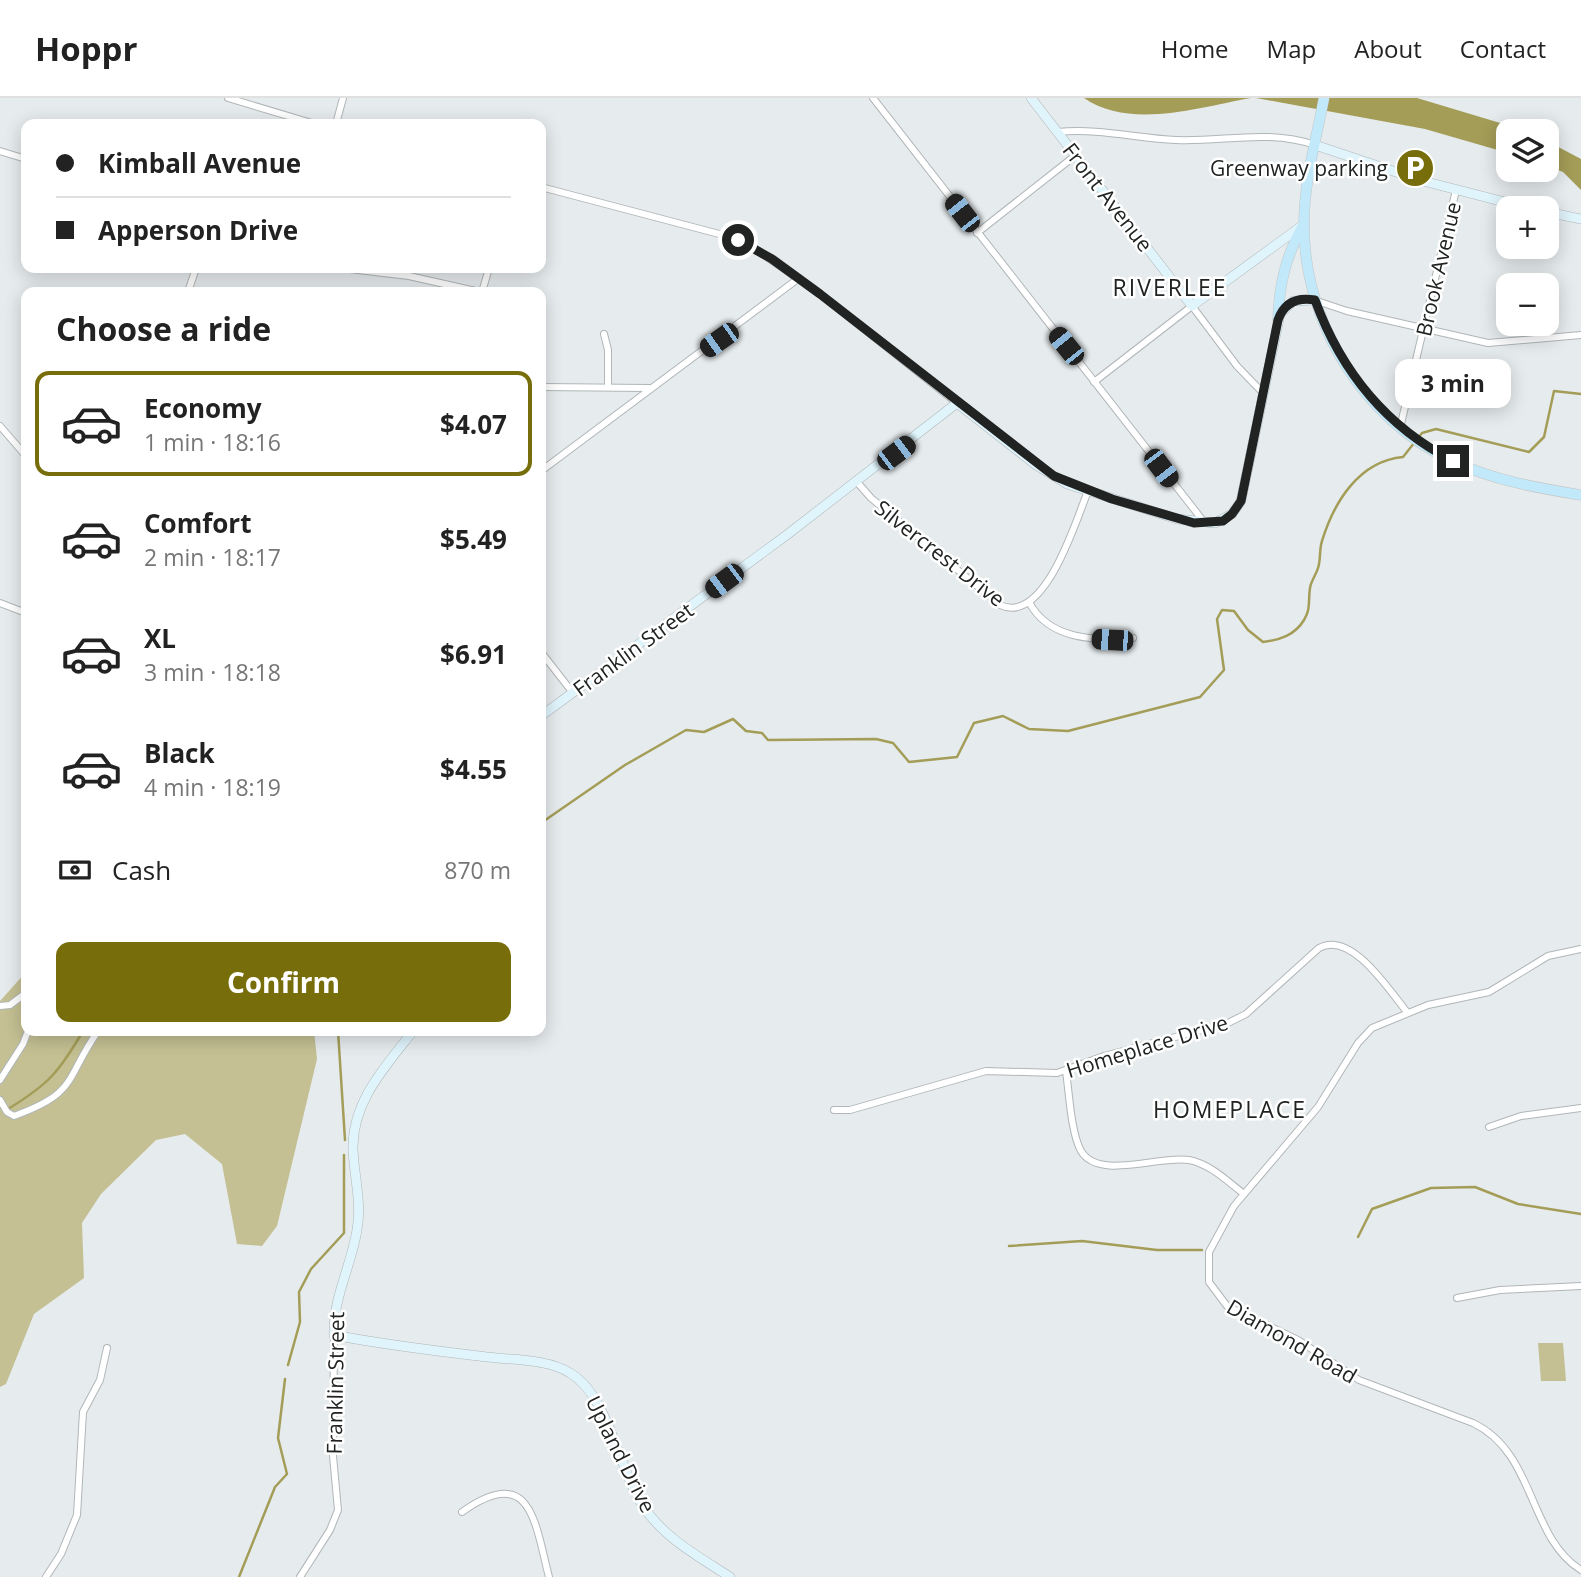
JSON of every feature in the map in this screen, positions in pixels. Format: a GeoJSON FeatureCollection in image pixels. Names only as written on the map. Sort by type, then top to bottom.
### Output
{"type":"FeatureCollection","features":[{"type":"Feature","properties":{"kind":"main road"},"geometry":{"type":"LineString","coordinates":[[1324,98],[1317,128],[1304,224],[1308,268],[1315,300],[1348,368],[1376,405],[1410,437],[1423,445],[1453,461],[1504,480],[1581,495]]}},
{"type":"Feature","properties":{"kind":"main road"},"geometry":{"type":"LineString","coordinates":[[1278,320],[1284,269],[1290,248],[1304,224]]}},
{"type":"Feature","properties":{"kind":"street"},"geometry":{"type":"LineString","coordinates":[[228,98],[299,119]]}},
{"type":"Feature","properties":{"kind":"street"},"geometry":{"type":"LineString","coordinates":[[337,119],[343,98]]}},
{"type":"Feature","properties":{"kind":"street"},"geometry":{"type":"LineString","coordinates":[[873,98],[1206,523]]}},
{"type":"Feature","properties":{"kind":"street","name":"Front Avenue"},"geometry":{"type":"LineString","coordinates":[[1031,98],[1237,366],[1264,393]]}},
{"type":"Feature","properties":{"kind":"street"},"geometry":{"type":"LineString","coordinates":[[1058,132],[1094,130],[1194,140],[1258,134],[1283,136],[1496,200]]}},
{"type":"Feature","properties":{"kind":"street"},"geometry":{"type":"LineString","coordinates":[[0,151],[21,157]]}},
{"type":"Feature","properties":{"kind":"street"},"geometry":{"type":"LineString","coordinates":[[977,233],[1076,155]]}},
{"type":"Feature","properties":{"kind":"street"},"geometry":{"type":"LineString","coordinates":[[546,188],[723,235],[763,253],[799,278],[1045,471],[1088,491],[1177,519],[1206,523],[1226,519],[1241,501],[1278,320],[1283,309],[1293,301],[1315,300],[1425,330],[1488,343],[1581,335]]}},
{"type":"Feature","properties":{"kind":"street","name":"Brook Avenue"},"geometry":{"type":"LineString","coordinates":[[1400,428],[1456,190]]}},
{"type":"Feature","properties":{"kind":"street"},"geometry":{"type":"LineString","coordinates":[[1559,214],[1581,219]]}},
{"type":"Feature","properties":{"kind":"street"},"geometry":{"type":"LineString","coordinates":[[1094,382],[1304,224]]}},
{"type":"Feature","properties":{"kind":"street"},"geometry":{"type":"LineString","coordinates":[[384,273],[458,287]]}},
{"type":"Feature","properties":{"kind":"street"},"geometry":{"type":"LineString","coordinates":[[546,467],[799,278]]}},
{"type":"Feature","properties":{"kind":"street"},"geometry":{"type":"LineString","coordinates":[[604,334],[608,350],[608,387]]}},
{"type":"Feature","properties":{"kind":"street"},"geometry":{"type":"LineString","coordinates":[[546,387],[651,388]]}},
{"type":"Feature","properties":{"kind":"street","name":"Franklin Street"},"geometry":{"type":"LineString","coordinates":[[546,712],[857,482],[957,403]]}},
{"type":"Feature","properties":{"kind":"street"},"geometry":{"type":"LineString","coordinates":[[0,426],[21,450]]}},
{"type":"Feature","properties":{"kind":"street","name":"Silvercrest Drive"},"geometry":{"type":"LineString","coordinates":[[857,482],[871,498],[1000,605],[1016,608],[1029,602],[1056,568],[1088,491]]}},
{"type":"Feature","properties":{"kind":"street","name":"Silvercrest Drive"},"geometry":{"type":"LineString","coordinates":[[1029,602],[1040,618],[1064,633],[1095,639],[1133,638]]}},
{"type":"Feature","properties":{"kind":"street"},"geometry":{"type":"LineString","coordinates":[[0,603],[21,611]]}},
{"type":"Feature","properties":{"kind":"street"},"geometry":{"type":"LineString","coordinates":[[546,658],[573,693]]}},
{"type":"Feature","properties":{"kind":"street","name":"Homeplace Drive"},"geometry":{"type":"LineString","coordinates":[[834,1110],[850,1110],[986,1071],[1046,1074],[1066,1071],[1104,1056],[1236,1020],[1264,998],[1318,947],[1331,943],[1350,948],[1407,1012]]}},
{"type":"Feature","properties":{"kind":"street","name":"Diamond Road"},"geometry":{"type":"LineString","coordinates":[[1581,949],[1548,956],[1489,992],[1407,1012],[1381,1023],[1364,1035],[1318,1107],[1244,1194],[1218,1230],[1209,1252],[1207,1273],[1219,1299],[1244,1316],[1298,1340],[1359,1380],[1473,1423],[1490,1433],[1507,1451],[1521,1474],[1560,1553],[1581,1570]]}},
{"type":"Feature","properties":{"kind":"street"},"geometry":{"type":"LineString","coordinates":[[0,1006],[17,1002],[21,998]]}},
{"type":"Feature","properties":{"kind":"street"},"geometry":{"type":"LineString","coordinates":[[0,1080],[26,1036]]}},
{"type":"Feature","properties":{"kind":"street"},"geometry":{"type":"LineString","coordinates":[[0,1100],[7,1112],[14,1116],[52,1101],[65,1088],[95,1036]]}},
{"type":"Feature","properties":{"kind":"street","name":"Franklin Street"},"geometry":{"type":"LineString","coordinates":[[300,1577],[330,1530],[338,1510],[333,1456],[334,1335],[337,1294],[358,1228],[353,1146],[358,1119],[383,1066],[409,1036]]}},
{"type":"Feature","properties":{"kind":"street"},"geometry":{"type":"LineString","coordinates":[[1066,1071],[1079,1146],[1088,1159],[1109,1166],[1185,1160],[1206,1166],[1244,1194]]}},
{"type":"Feature","properties":{"kind":"street"},"geometry":{"type":"LineString","coordinates":[[1489,1127],[1521,1116],[1581,1108]]}},
{"type":"Feature","properties":{"kind":"street"},"geometry":{"type":"LineString","coordinates":[[1457,1298],[1521,1287],[1581,1286]]}},
{"type":"Feature","properties":{"kind":"street","name":"Upland Drive"},"geometry":{"type":"LineString","coordinates":[[334,1335],[379,1344],[522,1362],[571,1373],[586,1387],[595,1401],[632,1487],[650,1516],[676,1541],[730,1577]]}},
{"type":"Feature","properties":{"kind":"street"},"geometry":{"type":"LineString","coordinates":[[46,1577],[61,1554],[76,1516],[83,1412],[100,1380],[107,1348]]}},
{"type":"Feature","properties":{"kind":"street"},"geometry":{"type":"LineString","coordinates":[[462,1512],[494,1494],[510,1494],[524,1501],[532,1512],[549,1577]]}},
{"type":"Feature","properties":{"kind":"shaded area"},"geometry":{"type":"Polygon","coordinates":[[[1084,98],[1251,98],[1188,110],[1144,114],[1122,113],[1102,108],[1084,98]]]}},
{"type":"Feature","properties":{"kind":"shaded area"},"geometry":{"type":"Polygon","coordinates":[[[1256,98],[1417,98],[1496,122],[1496,150],[1425,129],[1256,98]]]}},
{"type":"Feature","properties":{"kind":"shaded area"},"geometry":{"type":"Polygon","coordinates":[[[1559,147],[1581,159],[1581,190],[1559,170],[1559,147]]]}},
{"type":"Feature","properties":{"kind":"shaded area"},"geometry":{"type":"Polygon","coordinates":[[[21,978],[21,1036],[315,1036],[317,1059],[277,1226],[262,1246],[237,1244],[222,1164],[185,1134],[156,1140],[101,1194],[82,1223],[84,1278],[34,1314],[6,1384],[0,1387],[0,1001],[21,978]]]}},
{"type":"Feature","properties":{"kind":"shaded area"},"geometry":{"type":"Polygon","coordinates":[[[1538,1343],[1563,1343],[1566,1381],[1541,1381],[1538,1343]]]}},
{"type":"Feature","properties":{"kind":"waterway"},"geometry":{"type":"LineString","coordinates":[[546,820],[625,765],[686,730],[704,732],[733,719],[746,731],[762,733],[768,740],[876,739],[893,743],[909,762],[957,757],[974,723],[1003,716],[1029,729],[1068,731],[1200,697],[1224,670],[1217,619],[1222,610],[1234,611],[1248,630],[1263,642],[1286,636],[1304,620],[1327,526],[1341,498],[1361,475],[1373,466],[1403,457],[1422,433],[1436,429],[1529,452],[1544,437],[1554,391],[1581,394]]}},
{"type":"Feature","properties":{"kind":"waterway"},"geometry":{"type":"LineString","coordinates":[[8,1109],[52,1076],[80,1036]]}},
{"type":"Feature","properties":{"kind":"waterway"},"geometry":{"type":"LineString","coordinates":[[338,1036],[345,1140]]}},
{"type":"Feature","properties":{"kind":"waterway"},"geometry":{"type":"LineString","coordinates":[[288,1365],[300,1322],[299,1292],[311,1269],[344,1233],[344,1155]]}},
{"type":"Feature","properties":{"kind":"waterway"},"geometry":{"type":"LineString","coordinates":[[1358,1237],[1372,1209],[1431,1188],[1475,1187],[1518,1204],[1581,1214]]}},
{"type":"Feature","properties":{"kind":"waterway"},"geometry":{"type":"LineString","coordinates":[[1009,1246],[1082,1241],[1157,1250],[1202,1250]]}},
{"type":"Feature","properties":{"kind":"waterway"},"geometry":{"type":"LineString","coordinates":[[239,1577],[275,1487],[287,1474],[278,1438],[285,1379]]}},
{"type":"Feature","properties":{"kind":"place","name":"Greenway parking"},"geometry":{"type":"Point","coordinates":[1415,168]}},
{"type":"Feature","properties":{"kind":"district","name":"RIVERLEE"},"geometry":{"type":"Point","coordinates":[1170,287]}},
{"type":"Feature","properties":{"kind":"district","name":"HOMEPLACE"},"geometry":{"type":"Point","coordinates":[1230,1109]}},
{"type":"Feature","properties":{"kind":"route"},"geometry":{"type":"LineString","coordinates":[[738,240],[772,259],[820,294],[1037,465],[1067,484],[1156,513],[1194,523],[1215,523],[1223,521],[1237,508],[1246,480],[1278,320],[1288,304],[1300,299],[1315,300],[1335,347],[1376,405],[1410,437],[1453,461]]}}]}
